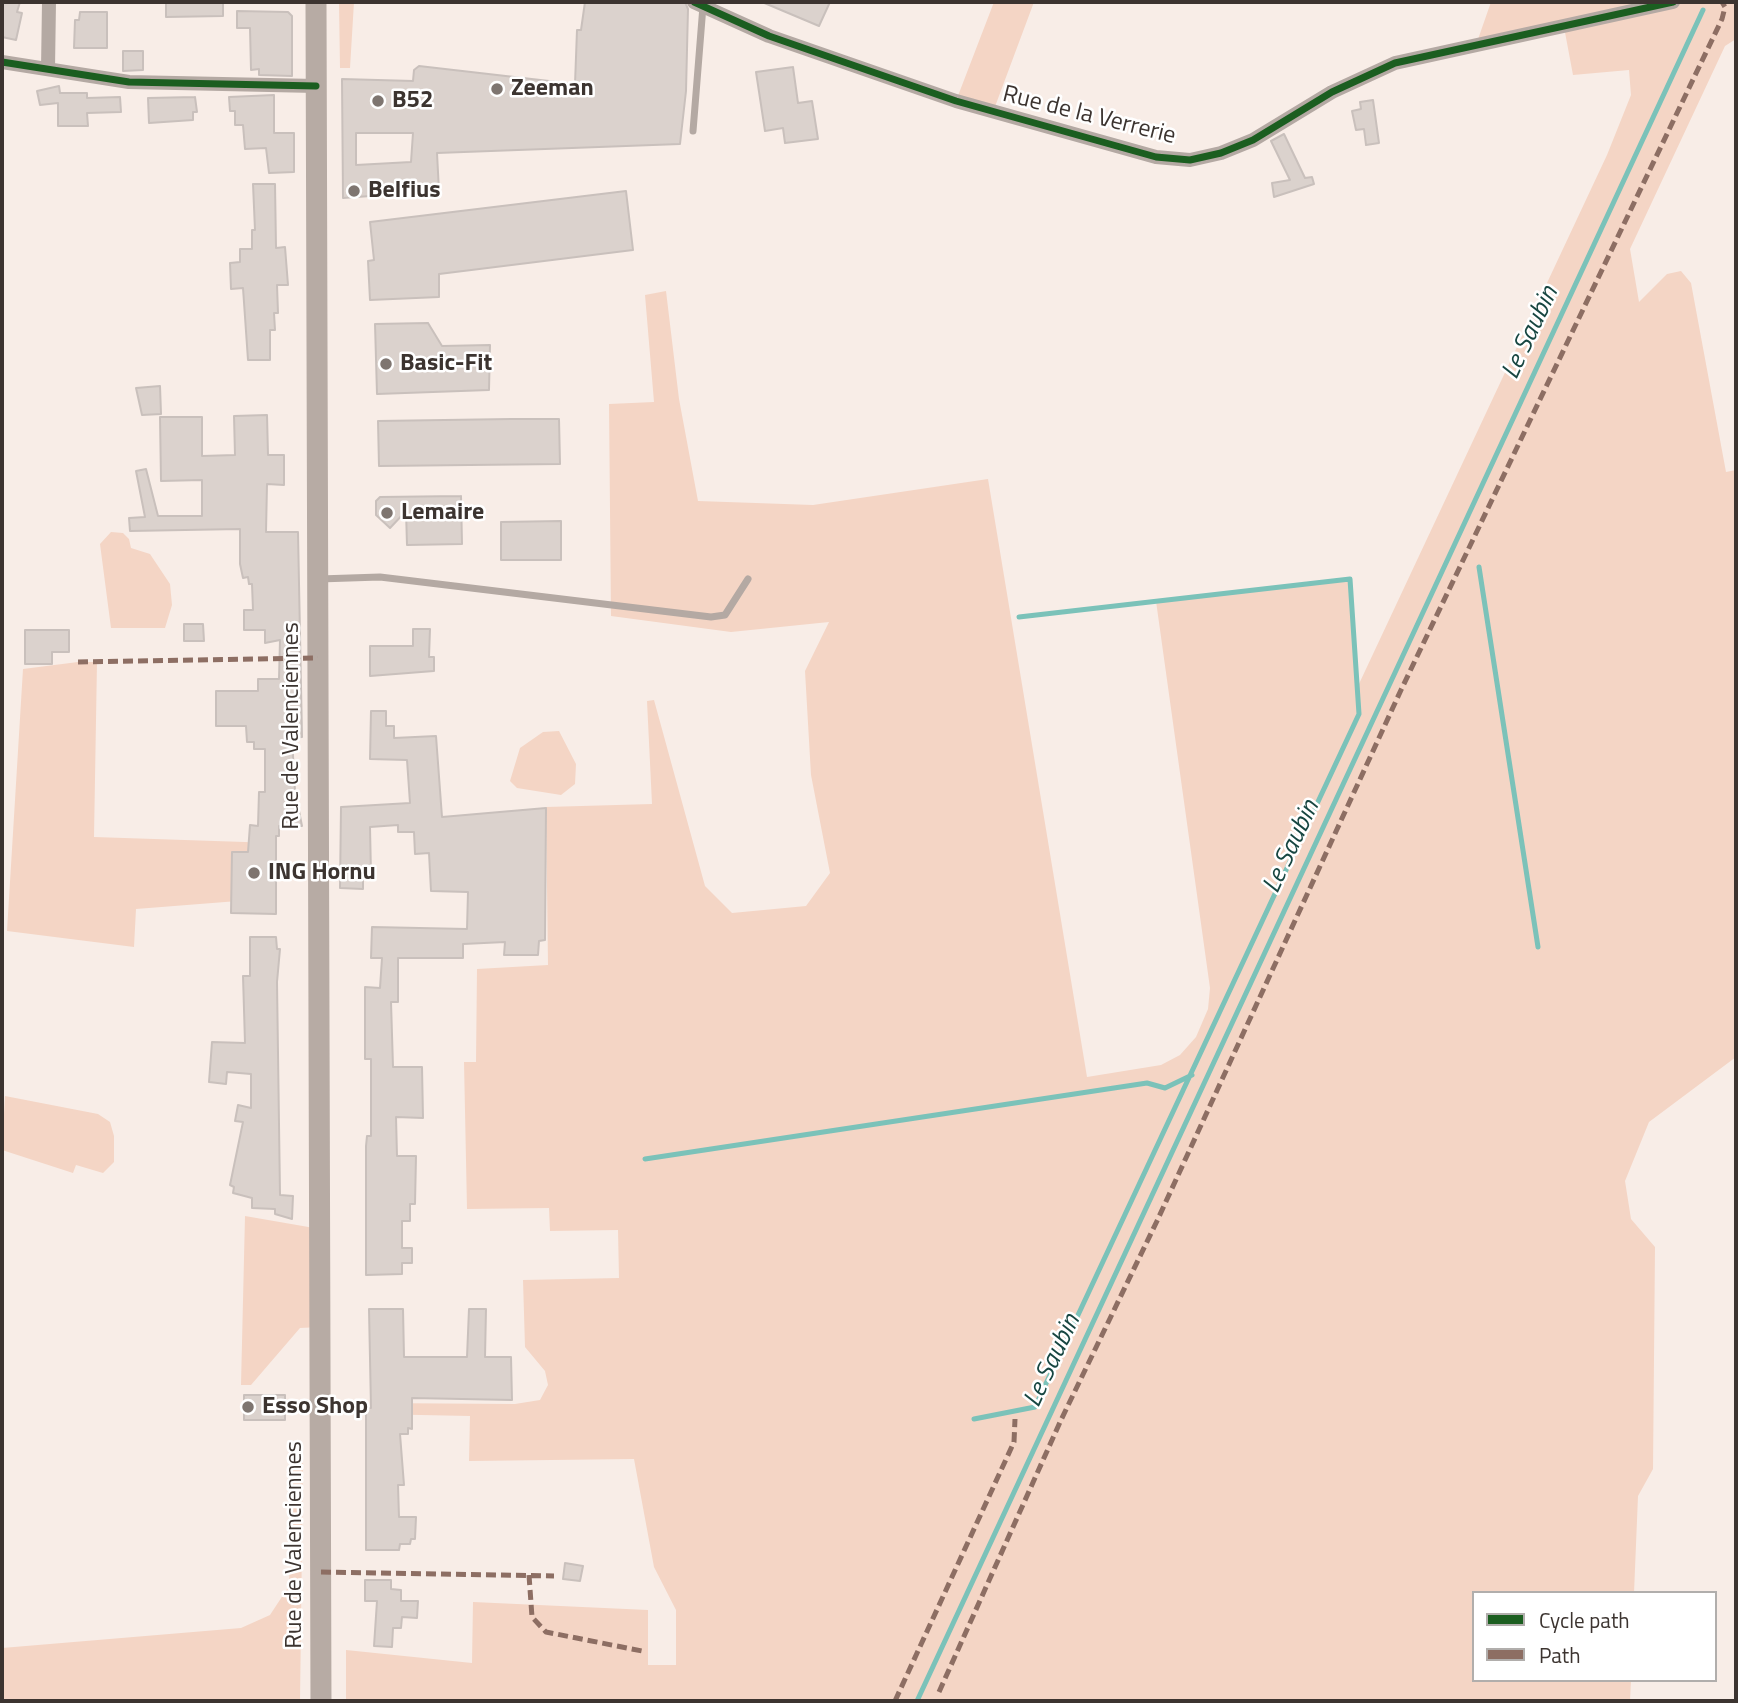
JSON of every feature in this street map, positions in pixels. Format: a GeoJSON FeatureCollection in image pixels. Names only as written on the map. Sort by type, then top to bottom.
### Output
{"type":"FeatureCollection","features":[{"type":"Feature","properties":{"kind":"main road","name":"Rue de Valenciennes"},"geometry":{"type":"LineString","coordinates":[[316,2],[321,1701]]}},
{"type":"Feature","properties":{"kind":"street"},"geometry":{"type":"LineString","coordinates":[[48,69],[49,2]]}},
{"type":"Feature","properties":{"kind":"street","name":"Rue de la Verrerie"},"geometry":{"type":"LineString","coordinates":[[698,4],[769,36],[956,101],[1156,157],[1189,160],[1221,153],[1253,139],[1332,92],[1395,63],[1673,2]]}},
{"type":"Feature","properties":{"kind":"street"},"geometry":{"type":"LineString","coordinates":[[2,62],[137,83],[316,86]]}},
{"type":"Feature","properties":{"kind":"lane"},"geometry":{"type":"LineString","coordinates":[[693,131],[698,4]]}},
{"type":"Feature","properties":{"kind":"lane"},"geometry":{"type":"LineString","coordinates":[[318,579],[380,577],[711,617],[725,615],[748,579]]}},
{"type":"Feature","properties":{"kind":"shaded area"},"geometry":{"type":"Polygon","coordinates":[[[339,2],[354,2],[350,68],[340,68],[339,2]]]}},
{"type":"Feature","properties":{"kind":"shaded area"},"geometry":{"type":"Polygon","coordinates":[[[994,2],[1034,2],[993,112],[956,101],[994,2]]]}},
{"type":"Feature","properties":{"kind":"shaded area"},"geometry":{"type":"Polygon","coordinates":[[[1491,2],[1736,2],[1736,39],[1725,46],[1630,249],[1639,302],[1667,274],[1681,271],[1691,283],[1726,472],[1736,470],[1736,1057],[1649,1122],[1625,1181],[1631,1219],[1655,1247],[1653,1469],[1638,1496],[1634,1591],[1472,1591],[1472,1682],[1631,1682],[1630,1701],[346,1701],[346,1650],[472,1663],[473,1602],[648,1610],[648,1665],[676,1665],[676,1610],[654,1567],[634,1459],[469,1461],[470,1416],[372,1414],[372,1403],[515,1404],[540,1400],[548,1385],[545,1371],[525,1347],[523,1280],[619,1278],[618,1230],[550,1231],[549,1208],[467,1209],[464,1062],[476,1062],[477,969],[548,965],[546,807],[652,804],[647,701],[654,700],[705,886],[732,913],[806,906],[830,873],[811,775],[805,671],[829,622],[731,632],[611,616],[609,404],[654,402],[645,295],[666,291],[679,399],[698,501],[813,505],[988,479],[1087,1077],[1161,1065],[1180,1055],[1196,1037],[1208,1009],[1210,988],[1156,601],[1350,579],[1358,686],[1607,155],[1631,95],[1629,70],[1573,75],[1564,27],[1476,45],[1491,2]]]}},
{"type":"Feature","properties":{"kind":"shaded area"},"geometry":{"type":"Polygon","coordinates":[[[111,532],[123,533],[129,539],[131,548],[150,554],[170,584],[172,605],[165,628],[111,628],[100,544],[111,532]]]}},
{"type":"Feature","properties":{"kind":"shaded area"},"geometry":{"type":"Polygon","coordinates":[[[97,662],[94,837],[275,843],[275,852],[231,852],[232,893],[276,898],[136,909],[134,947],[7,931],[23,669],[97,662]]]}},
{"type":"Feature","properties":{"kind":"shaded area"},"geometry":{"type":"Polygon","coordinates":[[[559,731],[576,764],[575,784],[561,795],[517,788],[510,781],[520,748],[543,732],[559,731]]]}},
{"type":"Feature","properties":{"kind":"shaded area"},"geometry":{"type":"Polygon","coordinates":[[[5,1096],[98,1114],[110,1122],[114,1136],[114,1162],[103,1173],[76,1165],[73,1173],[2,1150],[5,1096]]]}},
{"type":"Feature","properties":{"kind":"shaded area"},"geometry":{"type":"Polygon","coordinates":[[[245,1216],[320,1229],[320,1327],[300,1328],[251,1385],[241,1385],[245,1216]]]}},
{"type":"Feature","properties":{"kind":"shaded area"},"geometry":{"type":"Polygon","coordinates":[[[298,1463],[303,1463],[300,1701],[2,1701],[2,1648],[241,1628],[270,1615],[289,1586],[293,1483],[287,1471],[298,1463]]]}},
{"type":"Feature","properties":{"kind":"building"},"geometry":{"type":"Polygon","coordinates":[[[2,2],[20,2],[17,12],[22,13],[16,40],[2,37],[2,2]]]}},
{"type":"Feature","properties":{"kind":"building"},"geometry":{"type":"Polygon","coordinates":[[[166,2],[223,2],[223,16],[166,17],[166,2]]]}},
{"type":"Feature","properties":{"kind":"building"},"geometry":{"type":"Polygon","coordinates":[[[585,2],[685,2],[688,9],[686,91],[680,144],[437,153],[439,191],[343,198],[342,79],[413,81],[414,70],[419,66],[575,84],[577,30],[581,30],[585,2]],[[356,133],[356,165],[411,162],[413,133],[356,133]]]}},
{"type":"Feature","properties":{"kind":"building"},"geometry":{"type":"Polygon","coordinates":[[[762,2],[830,2],[819,26],[762,2]]]}},
{"type":"Feature","properties":{"kind":"building"},"geometry":{"type":"Polygon","coordinates":[[[237,11],[288,12],[292,16],[292,76],[259,75],[259,69],[251,70],[250,28],[237,28],[237,11]]]}},
{"type":"Feature","properties":{"kind":"building"},"geometry":{"type":"Polygon","coordinates":[[[80,12],[107,12],[107,48],[74,48],[75,20],[79,20],[80,12]]]}},
{"type":"Feature","properties":{"kind":"building"},"geometry":{"type":"Polygon","coordinates":[[[123,51],[143,51],[143,70],[123,71],[123,51]]]}},
{"type":"Feature","properties":{"kind":"building"},"geometry":{"type":"Polygon","coordinates":[[[793,67],[798,103],[812,101],[818,139],[785,143],[783,128],[765,131],[756,72],[793,67]]]}},
{"type":"Feature","properties":{"kind":"building"},"geometry":{"type":"Polygon","coordinates":[[[59,86],[60,93],[87,93],[87,98],[120,97],[121,112],[87,113],[88,126],[58,126],[58,103],[40,105],[37,91],[59,86]]]}},
{"type":"Feature","properties":{"kind":"building"},"geometry":{"type":"Polygon","coordinates":[[[274,95],[274,133],[294,133],[294,172],[269,173],[266,148],[245,149],[243,125],[235,125],[235,111],[230,111],[229,97],[274,95]]]}},
{"type":"Feature","properties":{"kind":"building"},"geometry":{"type":"Polygon","coordinates":[[[195,97],[197,112],[193,112],[193,120],[149,123],[148,98],[195,97]]]}},
{"type":"Feature","properties":{"kind":"building"},"geometry":{"type":"Polygon","coordinates":[[[1373,100],[1379,143],[1366,145],[1364,129],[1356,130],[1352,111],[1361,109],[1360,102],[1373,100]]]}},
{"type":"Feature","properties":{"kind":"building"},"geometry":{"type":"Polygon","coordinates":[[[1284,134],[1305,178],[1312,177],[1314,184],[1274,197],[1272,183],[1290,180],[1271,141],[1284,134]]]}},
{"type":"Feature","properties":{"kind":"building"},"geometry":{"type":"Polygon","coordinates":[[[253,184],[275,184],[276,248],[285,247],[288,285],[277,285],[278,313],[274,313],[275,330],[270,330],[270,360],[248,360],[243,288],[231,289],[230,263],[240,262],[240,249],[252,249],[252,230],[255,230],[253,184]]]}},
{"type":"Feature","properties":{"kind":"building"},"geometry":{"type":"Polygon","coordinates":[[[626,191],[633,250],[439,274],[439,297],[370,300],[368,261],[374,260],[370,222],[626,191]]]}},
{"type":"Feature","properties":{"kind":"building"},"geometry":{"type":"Polygon","coordinates":[[[428,323],[442,346],[490,345],[489,390],[377,394],[375,324],[428,323]]]}},
{"type":"Feature","properties":{"kind":"building"},"geometry":{"type":"Polygon","coordinates":[[[160,386],[161,414],[142,415],[136,388],[160,386]]]}},
{"type":"Feature","properties":{"kind":"building"},"geometry":{"type":"Polygon","coordinates":[[[267,415],[268,455],[284,455],[284,485],[267,484],[266,532],[298,532],[302,737],[292,738],[295,791],[302,826],[279,826],[279,836],[276,836],[276,914],[231,913],[232,852],[248,852],[250,825],[258,826],[259,792],[265,792],[265,749],[254,749],[254,742],[247,742],[246,726],[216,726],[216,691],[258,691],[258,679],[279,679],[280,640],[265,643],[265,630],[244,630],[244,610],[253,610],[252,584],[249,584],[248,577],[243,578],[240,564],[240,529],[130,531],[129,518],[145,517],[136,471],[146,469],[158,516],[202,516],[202,480],[161,481],[160,417],[202,417],[202,456],[235,455],[234,416],[267,415]]]}},
{"type":"Feature","properties":{"kind":"building"},"geometry":{"type":"Polygon","coordinates":[[[559,419],[560,464],[379,466],[378,421],[559,419]]]}},
{"type":"Feature","properties":{"kind":"building"},"geometry":{"type":"Polygon","coordinates":[[[461,496],[462,544],[407,545],[406,511],[390,528],[376,515],[376,501],[380,497],[461,496]]]}},
{"type":"Feature","properties":{"kind":"building"},"geometry":{"type":"Polygon","coordinates":[[[561,521],[561,560],[501,560],[501,522],[561,521]]]}},
{"type":"Feature","properties":{"kind":"building"},"geometry":{"type":"Polygon","coordinates":[[[184,624],[203,624],[204,641],[184,641],[184,624]]]}},
{"type":"Feature","properties":{"kind":"building"},"geometry":{"type":"Polygon","coordinates":[[[413,629],[430,629],[429,657],[434,657],[434,671],[370,676],[370,646],[413,646],[413,629]]]}},
{"type":"Feature","properties":{"kind":"building"},"geometry":{"type":"Polygon","coordinates":[[[25,630],[69,630],[69,652],[52,652],[52,664],[25,664],[25,630]]]}},
{"type":"Feature","properties":{"kind":"building"},"geometry":{"type":"Polygon","coordinates":[[[371,711],[386,711],[386,726],[394,726],[394,738],[436,736],[442,817],[546,808],[545,940],[539,941],[538,955],[504,955],[505,942],[463,944],[463,958],[398,958],[398,1002],[391,1002],[393,1067],[422,1067],[423,1118],[396,1117],[397,1156],[416,1156],[415,1204],[410,1204],[410,1221],[402,1221],[402,1248],[412,1248],[412,1263],[402,1263],[402,1274],[366,1275],[366,1146],[367,1136],[371,1136],[371,1059],[365,1059],[365,987],[380,988],[382,958],[371,958],[372,927],[467,929],[468,892],[431,891],[429,853],[415,854],[414,832],[398,832],[398,825],[370,827],[371,875],[363,874],[363,889],[340,888],[341,807],[410,803],[407,760],[370,759],[371,711]]]}},
{"type":"Feature","properties":{"kind":"building"},"geometry":{"type":"Polygon","coordinates":[[[250,937],[276,937],[277,949],[280,949],[277,982],[280,1195],[293,1196],[292,1219],[275,1214],[275,1209],[252,1208],[252,1198],[233,1193],[234,1187],[230,1185],[243,1122],[235,1121],[238,1105],[251,1108],[251,1074],[227,1072],[226,1084],[209,1082],[212,1042],[245,1043],[243,976],[250,976],[250,937]]]}},
{"type":"Feature","properties":{"kind":"building"},"geometry":{"type":"Polygon","coordinates":[[[369,1309],[403,1309],[404,1357],[467,1357],[469,1309],[486,1309],[485,1357],[511,1357],[512,1400],[412,1398],[412,1429],[408,1428],[408,1434],[400,1434],[404,1485],[398,1485],[399,1517],[416,1517],[415,1539],[411,1539],[410,1544],[400,1544],[399,1550],[366,1550],[366,1408],[371,1408],[369,1309]]]}},
{"type":"Feature","properties":{"kind":"building"},"geometry":{"type":"Polygon","coordinates":[[[244,1395],[285,1395],[285,1420],[244,1420],[244,1395]]]}},
{"type":"Feature","properties":{"kind":"building"},"geometry":{"type":"Polygon","coordinates":[[[565,1563],[583,1566],[580,1581],[563,1579],[565,1563]]]}},
{"type":"Feature","properties":{"kind":"building"},"geometry":{"type":"Polygon","coordinates":[[[365,1580],[391,1580],[391,1589],[401,1590],[401,1601],[418,1601],[417,1618],[402,1617],[401,1628],[393,1628],[392,1647],[374,1646],[377,1601],[365,1601],[365,1580]]]}},
{"type":"Feature","properties":{"kind":"waterway","name":"Le Saubin"},"geometry":{"type":"LineString","coordinates":[[917,1701],[1703,10]]}},
{"type":"Feature","properties":{"kind":"waterway"},"geometry":{"type":"LineString","coordinates":[[1479,567],[1538,947]]}},
{"type":"Feature","properties":{"kind":"waterway"},"geometry":{"type":"LineString","coordinates":[[974,1419],[1035,1407],[1359,714],[1350,579],[1019,617]]}},
{"type":"Feature","properties":{"kind":"waterway"},"geometry":{"type":"LineString","coordinates":[[645,1159],[1147,1083],[1165,1088],[1192,1075]]}},
{"type":"Feature","properties":{"kind":"marked path"},"geometry":{"type":"LineString","coordinates":[[939,1692],[1061,1420],[1157,1221],[1401,690],[1722,19],[1725,7],[1722,2]]}},
{"type":"Feature","properties":{"kind":"marked path"},"geometry":{"type":"LineString","coordinates":[[78,662],[318,658]]}},
{"type":"Feature","properties":{"kind":"marked path"},"geometry":{"type":"LineString","coordinates":[[895,1701],[1014,1442],[1015,1419]]}},
{"type":"Feature","properties":{"kind":"marked path"},"geometry":{"type":"LineString","coordinates":[[321,1572],[554,1576]]}},
{"type":"Feature","properties":{"kind":"marked path"},"geometry":{"type":"LineString","coordinates":[[529,1575],[532,1617],[546,1632],[642,1651]]}},
{"type":"Feature","properties":{"kind":"cycle path"},"geometry":{"type":"LineString","coordinates":[[694,2],[769,36],[956,101],[1156,157],[1190,160],[1221,153],[1253,140],[1332,92],[1395,63],[1673,2]]}},
{"type":"Feature","properties":{"kind":"cycle path"},"geometry":{"type":"LineString","coordinates":[[2,62],[129,82],[316,86]]}},
{"type":"Feature","properties":{"kind":"place","name":"Zeeman"},"geometry":{"type":"Point","coordinates":[497,89]}},
{"type":"Feature","properties":{"kind":"place","name":"B52"},"geometry":{"type":"Point","coordinates":[378,101]}},
{"type":"Feature","properties":{"kind":"place","name":"Belfius"},"geometry":{"type":"Point","coordinates":[354,191]}},
{"type":"Feature","properties":{"kind":"place","name":"Basic-Fit"},"geometry":{"type":"Point","coordinates":[386,364]}},
{"type":"Feature","properties":{"kind":"place","name":"Lemaire"},"geometry":{"type":"Point","coordinates":[387,513]}},
{"type":"Feature","properties":{"kind":"place","name":"ING Hornu"},"geometry":{"type":"Point","coordinates":[254,873]}},
{"type":"Feature","properties":{"kind":"place","name":"Esso Shop"},"geometry":{"type":"Point","coordinates":[248,1407]}}]}
